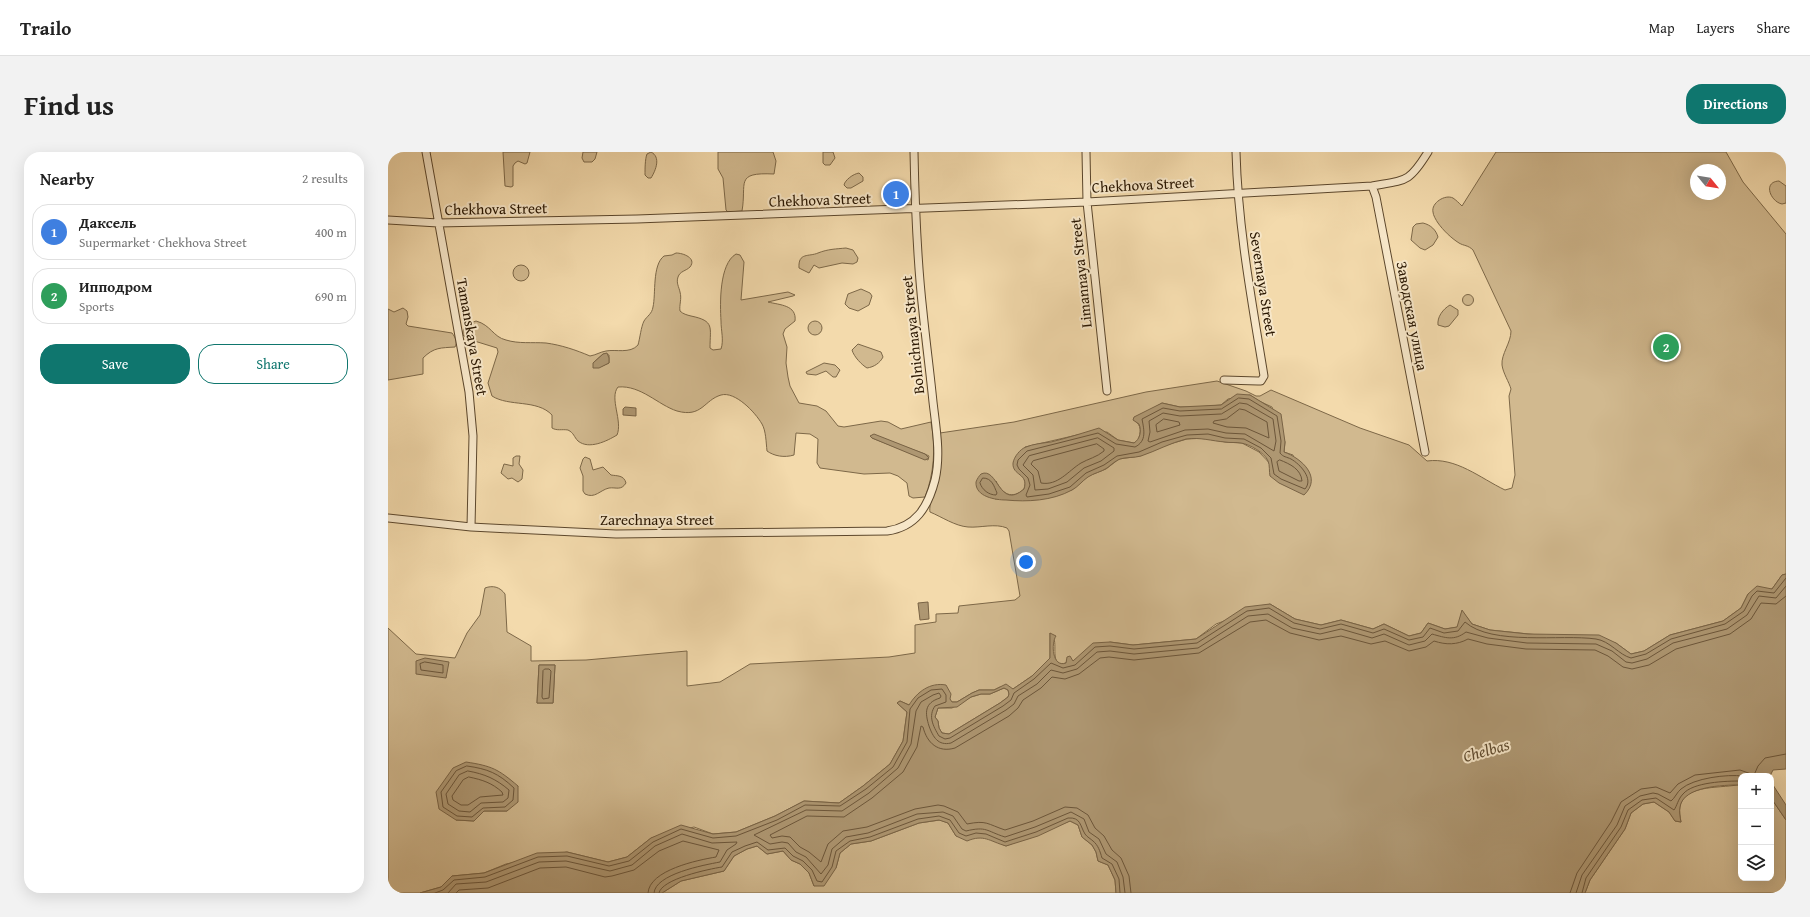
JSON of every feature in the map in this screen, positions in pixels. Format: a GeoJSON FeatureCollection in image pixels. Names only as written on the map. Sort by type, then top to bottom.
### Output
{"type":"FeatureCollection","features":[{"type":"Feature","properties":{"kind":"street","name":"Tamanskaya Street"},"geometry":{"type":"LineString","coordinates":[[426,152],[466,369],[473,436],[471,528]]}},
{"type":"Feature","properties":{"kind":"street","name":"Bolnichnaya Street"},"geometry":{"type":"LineString","coordinates":[[914,152],[915,209],[923,311],[938,452],[935,481],[922,513]]}},
{"type":"Feature","properties":{"kind":"street","name":"Limannaya Street"},"geometry":{"type":"LineString","coordinates":[[1086,152],[1087,202],[1107,391]]}},
{"type":"Feature","properties":{"kind":"street","name":"Severnaya Street"},"geometry":{"type":"LineString","coordinates":[[1224,380],[1261,381],[1264,376],[1244,252],[1237,192],[1236,152]]}},
{"type":"Feature","properties":{"kind":"street","name":"Chekhova Street"},"geometry":{"type":"LineString","coordinates":[[388,220],[438,223],[637,219],[1087,202],[1237,192],[1372,186],[1407,178],[1415,172],[1428,152]]}},
{"type":"Feature","properties":{"kind":"street","name":"Заводская улица"},"geometry":{"type":"LineString","coordinates":[[1372,186],[1376,196],[1425,452]]}},
{"type":"Feature","properties":{"kind":"street","name":"Zarechnaya Street"},"geometry":{"type":"LineString","coordinates":[[388,518],[471,528],[616,534],[887,531],[898,529],[909,524],[922,513]]}},
{"type":"Feature","properties":{"kind":"shaded area"},"geometry":{"type":"Polygon","coordinates":[[[503,152],[530,152],[527,163],[525,164],[518,161],[513,166],[513,186],[511,187],[505,186],[503,152]]]}},
{"type":"Feature","properties":{"kind":"shaded area"},"geometry":{"type":"Polygon","coordinates":[[[583,152],[597,152],[595,159],[592,162],[584,162],[582,158],[583,152]]]}},
{"type":"Feature","properties":{"kind":"shaded area"},"geometry":{"type":"Polygon","coordinates":[[[651,152],[656,157],[657,164],[651,178],[648,178],[645,175],[645,161],[647,154],[651,152]]]}},
{"type":"Feature","properties":{"kind":"shaded area"},"geometry":{"type":"Polygon","coordinates":[[[718,152],[773,152],[776,161],[774,174],[753,175],[748,177],[745,181],[742,211],[728,212],[726,210],[723,178],[718,169],[718,152]]]}},
{"type":"Feature","properties":{"kind":"shaded area"},"geometry":{"type":"Polygon","coordinates":[[[823,152],[833,152],[835,158],[830,165],[825,165],[823,163],[823,152]]]}},
{"type":"Feature","properties":{"kind":"shaded area"},"geometry":{"type":"Polygon","coordinates":[[[1496,152],[1726,152],[1743,182],[1786,234],[1786,574],[1782,575],[1772,589],[1748,594],[1741,608],[1723,621],[1670,635],[1644,651],[1631,654],[1616,643],[1490,630],[1472,624],[1462,611],[1458,627],[1445,629],[1428,623],[1421,633],[1409,636],[1384,624],[1373,629],[1341,620],[1321,625],[1295,619],[1270,604],[1216,624],[1196,639],[1133,645],[1110,642],[1073,661],[1067,660],[1066,663],[1061,664],[1056,660],[1055,643],[1050,633],[1050,658],[1032,676],[1013,689],[1000,687],[994,690],[979,690],[957,702],[951,702],[950,699],[909,705],[900,701],[897,703],[907,712],[903,741],[890,764],[839,803],[804,801],[775,816],[736,832],[713,834],[694,827],[651,838],[627,857],[608,862],[567,852],[506,864],[484,873],[452,876],[441,887],[420,893],[388,893],[388,628],[416,654],[455,658],[467,633],[480,615],[485,588],[496,587],[505,594],[507,632],[531,646],[531,661],[586,660],[687,651],[687,686],[720,682],[750,664],[889,657],[915,653],[915,625],[936,622],[936,614],[958,613],[959,606],[1015,600],[1020,596],[1009,531],[1007,528],[998,526],[963,526],[930,512],[932,496],[941,462],[940,433],[1014,422],[1146,392],[1217,381],[1256,396],[1260,396],[1271,390],[1360,428],[1409,445],[1427,461],[1448,462],[1458,465],[1505,490],[1512,488],[1515,475],[1509,396],[1511,389],[1502,365],[1511,331],[1473,250],[1459,243],[1450,236],[1435,218],[1433,213],[1434,205],[1443,198],[1453,198],[1462,206],[1496,152]],[[1250,395],[1228,399],[1221,405],[1180,407],[1162,403],[1134,420],[1140,427],[1140,432],[1138,441],[1134,443],[1118,440],[1107,432],[1077,435],[1025,447],[1021,475],[1025,481],[1024,489],[1011,495],[1004,492],[998,486],[996,481],[995,499],[1072,490],[1088,476],[1106,469],[1119,459],[1140,456],[1163,446],[1187,439],[1207,438],[1225,442],[1242,443],[1259,452],[1293,488],[1304,494],[1293,455],[1284,452],[1285,442],[1272,407],[1250,395]],[[539,665],[537,703],[553,703],[555,665],[539,665]],[[518,786],[456,820],[474,821],[484,811],[507,811],[518,786]]]}},
{"type":"Feature","properties":{"kind":"shaded area"},"geometry":{"type":"Polygon","coordinates":[[[859,173],[863,177],[863,181],[851,188],[847,188],[844,185],[846,181],[859,173]]]}},
{"type":"Feature","properties":{"kind":"shaded area"},"geometry":{"type":"Polygon","coordinates":[[[1779,181],[1786,186],[1786,203],[1782,204],[1774,200],[1770,192],[1771,185],[1774,182],[1779,181]]]}},
{"type":"Feature","properties":{"kind":"shaded area"},"geometry":{"type":"Polygon","coordinates":[[[1423,223],[1433,228],[1438,237],[1433,245],[1425,250],[1420,248],[1411,240],[1413,227],[1416,224],[1423,223]]]}},
{"type":"Feature","properties":{"kind":"shaded area"},"geometry":{"type":"Polygon","coordinates":[[[846,248],[853,250],[858,258],[857,262],[853,264],[842,263],[819,268],[814,265],[809,273],[799,268],[800,259],[802,257],[829,250],[846,248]]]}},
{"type":"Feature","properties":{"kind":"shaded area"},"geometry":{"type":"Polygon","coordinates":[[[676,253],[682,254],[692,261],[690,267],[680,273],[677,279],[681,295],[680,311],[708,323],[710,326],[710,348],[713,350],[721,349],[722,346],[721,295],[726,266],[730,259],[736,254],[740,255],[744,262],[741,300],[788,292],[795,295],[768,302],[787,307],[795,316],[795,321],[785,329],[783,334],[787,347],[786,363],[790,386],[799,403],[817,406],[826,411],[838,426],[844,427],[881,421],[888,422],[901,429],[931,422],[934,451],[932,470],[925,497],[913,498],[909,496],[907,483],[898,476],[890,473],[864,474],[820,468],[817,463],[818,439],[810,434],[796,433],[794,455],[783,456],[770,453],[767,451],[766,437],[759,419],[750,408],[732,396],[721,395],[715,397],[702,408],[685,413],[670,408],[642,392],[626,387],[618,387],[615,397],[618,423],[617,435],[598,444],[587,445],[578,441],[568,430],[558,430],[552,428],[552,415],[546,410],[531,405],[506,401],[492,396],[488,383],[498,352],[497,348],[468,339],[463,335],[466,325],[476,321],[485,325],[498,336],[506,340],[552,344],[590,356],[606,351],[623,351],[635,348],[638,345],[643,323],[651,313],[654,301],[656,273],[660,260],[664,256],[676,253]],[[603,354],[593,363],[602,366],[609,363],[609,355],[603,354]],[[872,435],[872,438],[928,460],[929,456],[925,454],[872,435]]]}},
{"type":"Feature","properties":{"kind":"shaded area"},"geometry":{"type":"Polygon","coordinates":[[[518,265],[524,265],[529,270],[527,279],[524,281],[518,281],[513,276],[513,270],[518,265]]]}},
{"type":"Feature","properties":{"kind":"shaded area"},"geometry":{"type":"Polygon","coordinates":[[[861,289],[870,293],[872,296],[869,305],[858,311],[849,308],[845,304],[848,294],[861,289]]]}},
{"type":"Feature","properties":{"kind":"shaded area"},"geometry":{"type":"Polygon","coordinates":[[[1468,294],[1472,296],[1474,300],[1472,304],[1468,306],[1464,304],[1462,300],[1464,296],[1468,294]]]}},
{"type":"Feature","properties":{"kind":"shaded area"},"geometry":{"type":"Polygon","coordinates":[[[1450,305],[1458,310],[1458,315],[1449,326],[1445,327],[1438,325],[1438,319],[1441,314],[1450,305]]]}},
{"type":"Feature","properties":{"kind":"shaded area"},"geometry":{"type":"Polygon","coordinates":[[[403,308],[407,311],[408,317],[406,324],[408,326],[452,333],[456,340],[456,345],[455,347],[438,349],[427,354],[423,358],[423,374],[388,380],[388,309],[394,312],[403,308]]]}},
{"type":"Feature","properties":{"kind":"shaded area"},"geometry":{"type":"Polygon","coordinates":[[[812,321],[818,321],[822,325],[822,331],[818,335],[812,335],[808,331],[808,325],[812,321]]]}},
{"type":"Feature","properties":{"kind":"shaded area"},"geometry":{"type":"Polygon","coordinates":[[[858,344],[881,352],[883,357],[872,367],[867,368],[858,360],[852,350],[858,344]]]}},
{"type":"Feature","properties":{"kind":"shaded area"},"geometry":{"type":"Polygon","coordinates":[[[824,363],[835,365],[840,370],[836,377],[833,377],[826,371],[816,375],[807,374],[806,372],[824,363]]]}},
{"type":"Feature","properties":{"kind":"shaded area"},"geometry":{"type":"Polygon","coordinates":[[[520,456],[519,464],[523,470],[522,479],[518,482],[512,478],[508,479],[501,473],[504,464],[513,466],[513,458],[520,456]]]}},
{"type":"Feature","properties":{"kind":"shaded area"},"geometry":{"type":"Polygon","coordinates":[[[585,457],[590,459],[593,470],[603,467],[611,475],[622,477],[626,483],[620,488],[609,488],[595,495],[585,494],[583,491],[583,476],[580,468],[585,457]]]}},
{"type":"Feature","properties":{"kind":"shaded area"},"geometry":{"type":"Polygon","coordinates":[[[1004,688],[1008,690],[1009,694],[1008,697],[1000,703],[949,734],[942,733],[935,717],[938,708],[952,708],[971,697],[981,694],[990,694],[1004,688]]]}},
{"type":"Feature","properties":{"kind":"shaded area"},"geometry":{"type":"Polygon","coordinates":[[[1738,784],[1738,881],[1774,881],[1774,802],[1786,820],[1786,893],[1585,893],[1590,880],[1625,829],[1631,813],[1643,804],[1654,802],[1669,812],[1675,821],[1681,822],[1680,806],[1683,799],[1689,794],[1706,788],[1738,784]]]}},
{"type":"Feature","properties":{"kind":"shaded area"},"geometry":{"type":"Polygon","coordinates":[[[940,820],[948,823],[956,836],[986,837],[1006,846],[1070,821],[1078,825],[1082,837],[1092,845],[1096,852],[1098,861],[1108,865],[1115,880],[1116,893],[662,893],[681,881],[724,871],[734,856],[747,849],[757,846],[767,854],[783,851],[791,860],[800,864],[809,873],[814,886],[836,868],[840,853],[851,844],[871,841],[919,823],[940,820]]]}},
{"type":"Feature","properties":{"kind":"water"},"geometry":{"type":"Polygon","coordinates":[[[607,353],[609,363],[599,368],[593,368],[593,363],[603,354],[607,353]]]}},
{"type":"Feature","properties":{"kind":"water"},"geometry":{"type":"Polygon","coordinates":[[[1237,394],[1250,395],[1281,414],[1285,442],[1284,452],[1303,463],[1311,475],[1309,488],[1304,495],[1279,483],[1270,476],[1268,461],[1260,452],[1252,447],[1241,443],[1196,438],[1186,439],[1141,456],[1120,459],[1105,469],[1088,477],[1072,490],[1048,499],[1022,501],[997,499],[987,497],[982,494],[977,487],[976,482],[981,474],[987,473],[1004,492],[1009,495],[1016,494],[1024,489],[1024,480],[1013,467],[1013,463],[1020,451],[1029,446],[1051,442],[1099,428],[1118,440],[1134,443],[1139,437],[1140,429],[1139,424],[1133,420],[1134,417],[1162,403],[1180,407],[1221,405],[1237,394]]]}},
{"type":"Feature","properties":{"kind":"water"},"geometry":{"type":"Polygon","coordinates":[[[625,407],[636,408],[636,416],[623,415],[623,409],[625,407]]]}},
{"type":"Feature","properties":{"kind":"water"},"geometry":{"type":"Polygon","coordinates":[[[874,434],[925,454],[929,458],[925,460],[870,436],[874,434]]]}},
{"type":"Feature","properties":{"kind":"water","name":"Chelbas"},"geometry":{"type":"Polygon","coordinates":[[[1786,574],[1786,769],[1773,770],[1772,773],[1738,773],[1738,785],[1724,785],[1705,788],[1688,795],[1683,800],[1680,809],[1681,822],[1675,821],[1669,812],[1654,802],[1643,804],[1631,813],[1625,829],[1590,880],[1585,893],[1116,893],[1115,880],[1108,865],[1098,861],[1096,852],[1092,845],[1082,837],[1078,825],[1070,821],[1038,836],[1006,846],[982,838],[967,841],[956,836],[948,823],[939,820],[919,823],[871,841],[851,844],[840,853],[836,868],[824,886],[814,886],[809,873],[800,864],[791,860],[783,851],[767,854],[757,846],[747,849],[734,856],[724,871],[681,881],[662,893],[420,893],[441,887],[452,876],[484,873],[537,853],[567,852],[608,862],[627,857],[651,838],[681,825],[713,834],[736,832],[775,816],[804,801],[839,803],[890,764],[903,741],[907,712],[897,703],[900,701],[909,705],[924,689],[940,684],[946,685],[951,694],[950,699],[952,702],[957,702],[979,690],[994,690],[1006,684],[1013,689],[1032,676],[1050,658],[1050,633],[1056,636],[1054,639],[1053,649],[1055,658],[1061,664],[1066,663],[1067,657],[1070,656],[1073,661],[1093,643],[1110,642],[1133,645],[1196,639],[1245,607],[1270,604],[1295,619],[1321,625],[1341,620],[1373,629],[1384,624],[1409,636],[1421,633],[1428,623],[1445,629],[1457,627],[1462,610],[1472,624],[1490,630],[1528,634],[1599,635],[1616,643],[1631,654],[1644,651],[1670,635],[1723,621],[1741,608],[1748,594],[1757,586],[1772,589],[1782,575],[1786,574]],[[1004,688],[990,694],[981,694],[971,697],[957,707],[938,708],[935,717],[938,721],[939,728],[942,733],[949,734],[1000,703],[1008,697],[1008,690],[1004,688]]]}},
{"type":"Feature","properties":{"kind":"water"},"geometry":{"type":"Polygon","coordinates":[[[928,602],[929,619],[920,620],[918,603],[928,602]]]}},
{"type":"Feature","properties":{"kind":"water"},"geometry":{"type":"Polygon","coordinates":[[[425,658],[449,662],[446,678],[416,674],[416,661],[425,658]]]}},
{"type":"Feature","properties":{"kind":"water"},"geometry":{"type":"Polygon","coordinates":[[[539,665],[555,665],[553,703],[537,703],[539,665]]]}},
{"type":"Feature","properties":{"kind":"water"},"geometry":{"type":"Polygon","coordinates":[[[466,762],[494,769],[511,780],[518,786],[518,802],[507,811],[484,811],[474,821],[456,820],[439,809],[436,792],[453,768],[466,762]]]}},
{"type":"Feature","properties":{"kind":"water"},"geometry":{"type":"Polygon","coordinates":[[[1774,787],[1786,805],[1786,820],[1774,802],[1774,787]]]}},
{"type":"Feature","properties":{"kind":"place","name":"Даксель"},"geometry":{"type":"Point","coordinates":[896,194]}},
{"type":"Feature","properties":{"kind":"place","name":"Ипподром"},"geometry":{"type":"Point","coordinates":[1666,347]}}]}
